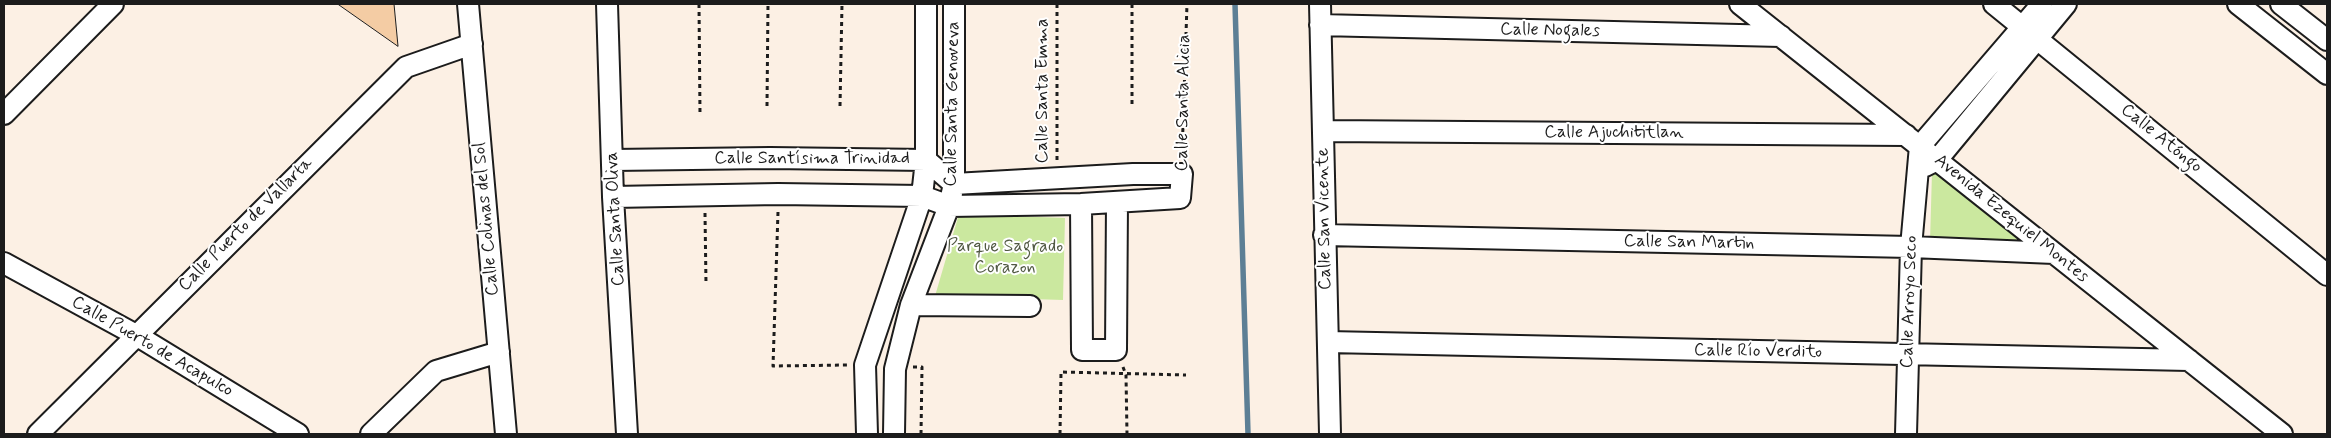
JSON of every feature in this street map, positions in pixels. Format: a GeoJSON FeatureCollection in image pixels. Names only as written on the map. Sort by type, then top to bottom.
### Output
{"type":"FeatureCollection","features":[{"type":"Feature","properties":{"kind":"street"},"geometry":{"type":"LineString","coordinates":[[4,114],[113,4]]}},
{"type":"Feature","properties":{"kind":"street","name":"Calle Colinas del Sol"},"geometry":{"type":"LineString","coordinates":[[468,4],[506,434]]}},
{"type":"Feature","properties":{"kind":"street","name":"Calle Santa Oliva"},"geometry":{"type":"LineString","coordinates":[[608,4],[613,197],[627,434]]}},
{"type":"Feature","properties":{"kind":"street","name":"Calle Santa Genoveva"},"geometry":{"type":"LineString","coordinates":[[866,434],[865,364],[922,196],[926,160],[926,4]]}},
{"type":"Feature","properties":{"kind":"street","name":"Calle Santa Genoveva"},"geometry":{"type":"LineString","coordinates":[[894,434],[895,369],[911,306],[949,206],[954,184],[954,4]]}},
{"type":"Feature","properties":{"kind":"street","name":"Calle San Vicente"},"geometry":{"type":"LineString","coordinates":[[1320,4],[1330,434]]}},
{"type":"Feature","properties":{"kind":"street","name":"Avenida Ezequiel Montes"},"geometry":{"type":"LineString","coordinates":[[1740,4],[2282,434]]}},
{"type":"Feature","properties":{"kind":"street","name":"Calle Atóngo"},"geometry":{"type":"LineString","coordinates":[[1994,4],[2327,275]]}},
{"type":"Feature","properties":{"kind":"street"},"geometry":{"type":"LineString","coordinates":[[1916,170],[1937,160],[2031,33],[2042,4]]}},
{"type":"Feature","properties":{"kind":"street"},"geometry":{"type":"LineString","coordinates":[[1913,140],[2031,33],[2066,4]]}},
{"type":"Feature","properties":{"kind":"street"},"geometry":{"type":"LineString","coordinates":[[2238,4],[2327,74]]}},
{"type":"Feature","properties":{"kind":"street"},"geometry":{"type":"LineString","coordinates":[[2281,4],[2327,40]]}},
{"type":"Feature","properties":{"kind":"street","name":"Calle Nogales"},"geometry":{"type":"LineString","coordinates":[[1320,25],[1781,36]]}},
{"type":"Feature","properties":{"kind":"street","name":"Calle Puerto de Vallarta"},"geometry":{"type":"LineString","coordinates":[[38,434],[406,67],[472,44]]}},
{"type":"Feature","properties":{"kind":"street","name":"Calle Ajuchititlan"},"geometry":{"type":"LineString","coordinates":[[1323,131],[1913,140]]}},
{"type":"Feature","properties":{"kind":"street","name":"Calle Arroyo Seco"},"geometry":{"type":"LineString","coordinates":[[1906,434],[1911,247],[1916,170],[1913,140]]}},
{"type":"Feature","properties":{"kind":"street","name":"Calle Santísima Trinidad"},"geometry":{"type":"LineString","coordinates":[[613,160],[770,158],[926,160],[954,184]]}},
{"type":"Feature","properties":{"kind":"street"},"geometry":{"type":"LineString","coordinates":[[954,184],[1182,174]]}},
{"type":"Feature","properties":{"kind":"street","name":"Calle Santa Alicia"},"geometry":{"type":"LineString","coordinates":[[1176,199],[1182,196],[1182,174]]}},
{"type":"Feature","properties":{"kind":"street","name":"Calle Santísima Trinidad"},"geometry":{"type":"LineString","coordinates":[[613,197],[705,194],[922,196],[949,206],[1081,204],[1176,199]]}},
{"type":"Feature","properties":{"kind":"street"},"geometry":{"type":"LineString","coordinates":[[1081,204],[1082,350],[1116,350],[1117,202]]}},
{"type":"Feature","properties":{"kind":"street","name":"Calle San Martin"},"geometry":{"type":"LineString","coordinates":[[1324,235],[1911,247],[2054,254]]}},
{"type":"Feature","properties":{"kind":"street","name":"Calle Puerto de Acapulco"},"geometry":{"type":"LineString","coordinates":[[4,263],[136,335],[298,434]]}},
{"type":"Feature","properties":{"kind":"street"},"geometry":{"type":"LineString","coordinates":[[911,306],[1030,306]]}},
{"type":"Feature","properties":{"kind":"street","name":"Calle Río Verdito"},"geometry":{"type":"LineString","coordinates":[[1328,342],[1909,356],[2189,360]]}},
{"type":"Feature","properties":{"kind":"street"},"geometry":{"type":"LineString","coordinates":[[371,434],[436,371],[499,352]]}},
{"type":"Feature","properties":{"kind":"path"},"geometry":{"type":"LineString","coordinates":[[699,4],[700,114]]}},
{"type":"Feature","properties":{"kind":"path"},"geometry":{"type":"LineString","coordinates":[[767,106],[768,4]]}},
{"type":"Feature","properties":{"kind":"path"},"geometry":{"type":"LineString","coordinates":[[840,106],[842,4]]}},
{"type":"Feature","properties":{"kind":"path","name":"Calle Santa Emma"},"geometry":{"type":"LineString","coordinates":[[1057,4],[1058,178]]}},
{"type":"Feature","properties":{"kind":"path"},"geometry":{"type":"LineString","coordinates":[[1132,4],[1132,105]]}},
{"type":"Feature","properties":{"kind":"path","name":"Calle Santa Alicia"},"geometry":{"type":"LineString","coordinates":[[1182,174],[1187,4]]}},
{"type":"Feature","properties":{"kind":"path"},"geometry":{"type":"LineString","coordinates":[[705,194],[706,284]]}},
{"type":"Feature","properties":{"kind":"path"},"geometry":{"type":"LineString","coordinates":[[778,194],[773,366],[865,364]]}},
{"type":"Feature","properties":{"kind":"path"},"geometry":{"type":"LineString","coordinates":[[1116,350],[1126,375],[1127,434]]}},
{"type":"Feature","properties":{"kind":"path"},"geometry":{"type":"LineString","coordinates":[[921,434],[922,367]]}},
{"type":"Feature","properties":{"kind":"path"},"geometry":{"type":"LineString","coordinates":[[1060,434],[1061,372],[1186,375]]}},
{"type":"Feature","properties":{"kind":"green space"},"geometry":{"type":"Polygon","coordinates":[[[1936,168],[2026,241],[1930,242],[1932,172],[1936,168]]]}},
{"type":"Feature","properties":{"kind":"green space","name":"Parque Sagrado Corazon"},"geometry":{"type":"Polygon","coordinates":[[[959,214],[1065,218],[1063,300],[935,296],[959,214]]]}},
{"type":"Feature","properties":{"kind":"building"},"geometry":{"type":"Polygon","coordinates":[[[338,4],[394,4],[398,46],[338,4]]]}},
{"type":"Feature","properties":{"kind":"waterway"},"geometry":{"type":"LineString","coordinates":[[1235,4],[1248,434]]}}]}
